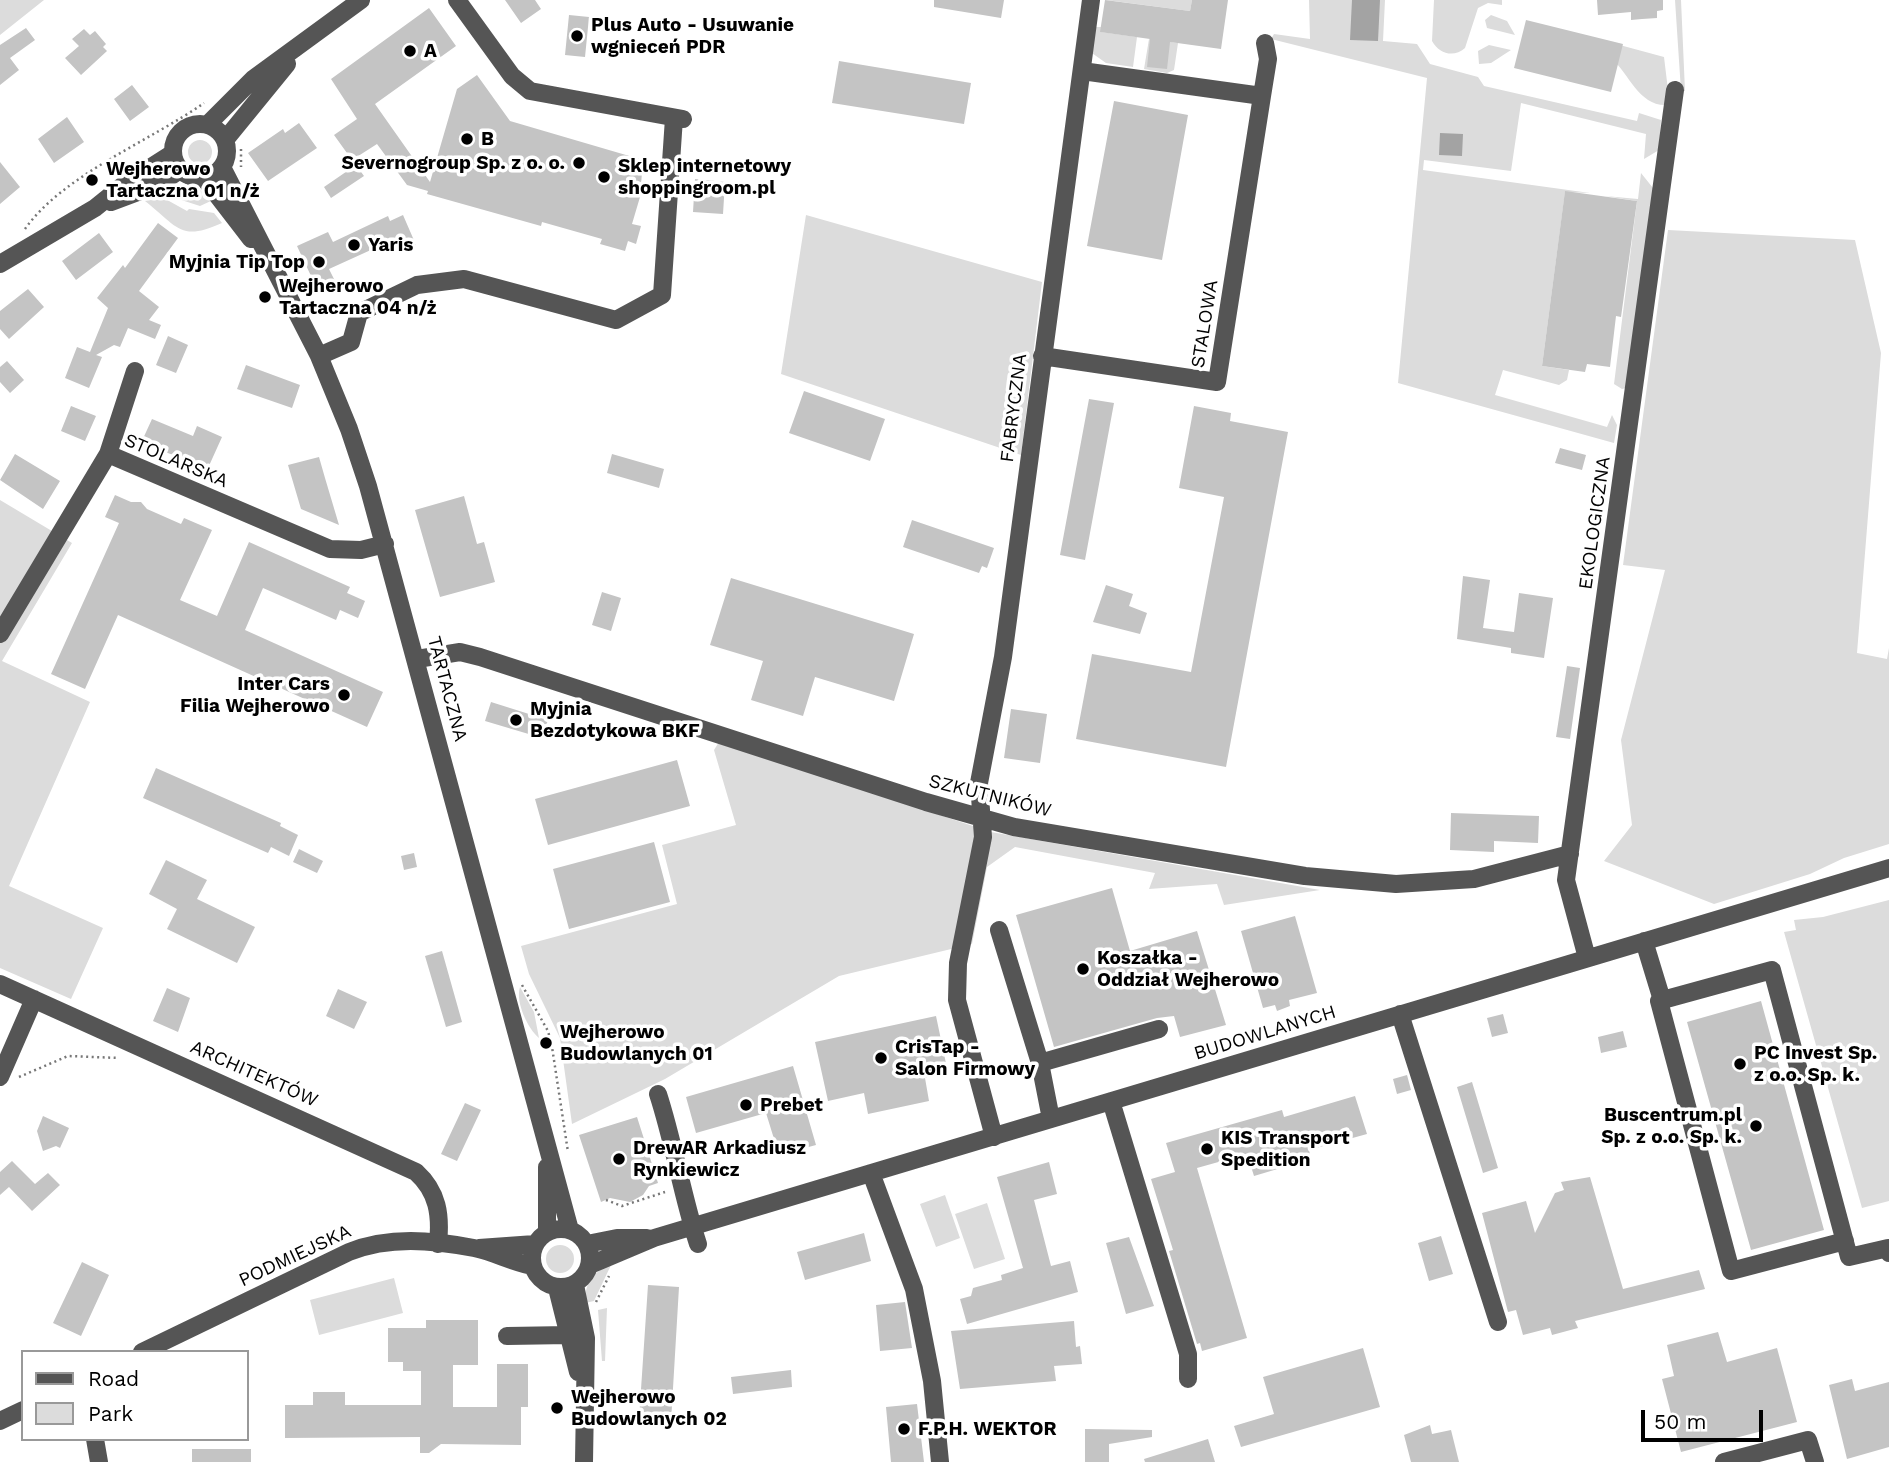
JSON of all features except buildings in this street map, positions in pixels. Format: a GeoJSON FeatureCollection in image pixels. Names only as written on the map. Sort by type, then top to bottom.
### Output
{"type":"FeatureCollection","features":[{"type":"Feature","properties":{"kind":"street"},"geometry":{"type":"LineString","coordinates":[[207,125],[253,79],[361,0]]}},
{"type":"Feature","properties":{"kind":"street"},"geometry":{"type":"LineString","coordinates":[[319,356],[351,342],[359,313],[417,285],[464,279],[616,320],[662,295],[679,119],[530,91],[512,76],[457,0]]}},
{"type":"Feature","properties":{"kind":"street","name":"FABRYCZNA"},"geometry":{"type":"LineString","coordinates":[[993,1136],[957,1000],[958,963],[983,837],[979,783],[1003,657],[1091,0]]}},
{"type":"Feature","properties":{"kind":"street"},"geometry":{"type":"LineString","coordinates":[[225,140],[264,89],[320,29]]}},
{"type":"Feature","properties":{"kind":"street","name":"STALOWA"},"geometry":{"type":"LineString","coordinates":[[1042,356],[1217,382],[1268,59],[1265,43]]}},
{"type":"Feature","properties":{"kind":"street"},"geometry":{"type":"LineString","coordinates":[[1082,71],[1262,96]]}},
{"type":"Feature","properties":{"kind":"street","name":"EKOLOGICZNA"},"geometry":{"type":"LineString","coordinates":[[1587,958],[1567,891],[1570,854],[1675,90]]}},
{"type":"Feature","properties":{"kind":"street"},"geometry":{"type":"LineString","coordinates":[[0,264],[95,208],[126,183],[173,153],[180,133],[188,127],[207,125],[218,130],[225,140],[227,159],[222,167],[204,178],[191,177],[180,170],[173,153]]}},
{"type":"Feature","properties":{"kind":"street","name":"TARTACZNA"},"geometry":{"type":"LineString","coordinates":[[222,167],[319,356],[349,429],[385,544],[570,1230]]}},
{"type":"Feature","properties":{"kind":"street"},"geometry":{"type":"LineString","coordinates":[[95,208],[159,184],[180,170]]}},
{"type":"Feature","properties":{"kind":"street","name":"TARTACZNA"},"geometry":{"type":"LineString","coordinates":[[204,178],[265,255]]}},
{"type":"Feature","properties":{"kind":"street"},"geometry":{"type":"LineString","coordinates":[[108,454],[135,371]]}},
{"type":"Feature","properties":{"kind":"street","name":"STOLARSKA"},"geometry":{"type":"LineString","coordinates":[[0,634],[108,454],[330,549],[361,550],[385,544]]}},
{"type":"Feature","properties":{"kind":"street","name":"SZKUTNIKÓW"},"geometry":{"type":"LineString","coordinates":[[416,659],[452,652],[480,657],[982,820],[1306,876],[1396,884],[1474,879],[1570,854]]}},
{"type":"Feature","properties":{"kind":"street","name":"BUDOWLANYCH"},"geometry":{"type":"LineString","coordinates":[[590,1265],[654,1238],[1889,868]]}},
{"type":"Feature","properties":{"kind":"street"},"geometry":{"type":"LineString","coordinates":[[999,930],[1041,1063],[1051,1119]]}},
{"type":"Feature","properties":{"kind":"street"},"geometry":{"type":"LineString","coordinates":[[1644,941],[1662,1000]]}},
{"type":"Feature","properties":{"kind":"street"},"geometry":{"type":"LineString","coordinates":[[1845,1241],[1731,1271],[1659,1001],[1772,970],[1845,1241],[1849,1257],[1888,1248],[1889,1253]]}},
{"type":"Feature","properties":{"kind":"street","name":"ARCHITEKTÓW"},"geometry":{"type":"LineString","coordinates":[[0,984],[416,1172],[425,1180],[438,1202],[438,1244]]}},
{"type":"Feature","properties":{"kind":"street"},"geometry":{"type":"LineString","coordinates":[[8,1077],[34,999]]}},
{"type":"Feature","properties":{"kind":"street"},"geometry":{"type":"LineString","coordinates":[[1400,1014],[1497,1322]]}},
{"type":"Feature","properties":{"kind":"street"},"geometry":{"type":"LineString","coordinates":[[1041,1063],[1159,1029]]}},
{"type":"Feature","properties":{"kind":"street"},"geometry":{"type":"LineString","coordinates":[[659,1094],[668,1124],[681,1193],[698,1244]]}},
{"type":"Feature","properties":{"kind":"street"},"geometry":{"type":"LineString","coordinates":[[1111,1101],[1188,1354],[1188,1379]]}},
{"type":"Feature","properties":{"kind":"street","name":"TARTACZNA"},"geometry":{"type":"LineString","coordinates":[[541,1238],[548,1150]]}},
{"type":"Feature","properties":{"kind":"street"},"geometry":{"type":"LineString","coordinates":[[871,1173],[914,1289],[932,1381],[940,1462]]}},
{"type":"Feature","properties":{"kind":"street"},"geometry":{"type":"LineString","coordinates":[[570,1230],[587,1244],[590,1265],[585,1276],[566,1286],[537,1277],[532,1266],[541,1238],[570,1230]]}},
{"type":"Feature","properties":{"kind":"street","name":"PODMIEJSKA"},"geometry":{"type":"LineString","coordinates":[[476,1248],[541,1238]]}},
{"type":"Feature","properties":{"kind":"street","name":"BUDOWLANYCH"},"geometry":{"type":"LineString","coordinates":[[587,1244],[617,1238],[654,1238]]}},
{"type":"Feature","properties":{"kind":"street","name":"PODMIEJSKA"},"geometry":{"type":"LineString","coordinates":[[146,1350],[365,1246],[399,1240],[476,1248],[532,1266]]}},
{"type":"Feature","properties":{"kind":"street"},"geometry":{"type":"LineString","coordinates":[[566,1286],[569,1335],[584,1395]]}},
{"type":"Feature","properties":{"kind":"street"},"geometry":{"type":"LineString","coordinates":[[566,1286],[586,1338],[584,1462]]}},
{"type":"Feature","properties":{"kind":"street"},"geometry":{"type":"LineString","coordinates":[[507,1336],[569,1335]]}},
{"type":"Feature","properties":{"kind":"street"},"geometry":{"type":"LineString","coordinates":[[0,1421],[21,1411]]}},
{"type":"Feature","properties":{"kind":"street"},"geometry":{"type":"LineString","coordinates":[[1724,1462],[1808,1440],[1815,1462]]}},
{"type":"Feature","properties":{"kind":"street"},"geometry":{"type":"LineString","coordinates":[[95,1441],[99,1462]]}},
{"type":"Feature","properties":{"kind":"path"},"geometry":{"type":"LineString","coordinates":[[20,234],[37,214],[93,171],[204,103]]}},
{"type":"Feature","properties":{"kind":"path"},"geometry":{"type":"LineString","coordinates":[[8,1077],[68,1056],[98,1055],[121,1058]]}},
{"type":"Feature","properties":{"kind":"path"},"geometry":{"type":"LineString","coordinates":[[606,1200],[622,1206],[671,1190]]}},
{"type":"Feature","properties":{"kind":"green space"},"geometry":{"type":"Polygon","coordinates":[[[0,0],[44,0],[0,35],[0,0]]]}},
{"type":"Feature","properties":{"kind":"green space"},"geometry":{"type":"Polygon","coordinates":[[[1106,0],[1192,0],[1190,11],[1106,0]]]}},
{"type":"Feature","properties":{"kind":"green space"},"geometry":{"type":"Polygon","coordinates":[[[1309,0],[1385,0],[1383,41],[1417,44],[1430,64],[1478,77],[1484,86],[1637,121],[1639,113],[1661,120],[1659,150],[1644,159],[1646,134],[1521,103],[1511,171],[1424,160],[1423,170],[1590,193],[1565,192],[1542,366],[1569,370],[1567,380],[1559,385],[1503,370],[1495,395],[1607,427],[1612,415],[1617,425],[1614,443],[1398,383],[1427,78],[1271,39],[1274,34],[1310,39],[1309,0]]]}},
{"type":"Feature","properties":{"kind":"green space"},"geometry":{"type":"Polygon","coordinates":[[[1434,0],[1502,0],[1502,5],[1488,3],[1478,8],[1465,48],[1452,54],[1443,52],[1432,41],[1434,0]]]}},
{"type":"Feature","properties":{"kind":"green space"},"geometry":{"type":"Polygon","coordinates":[[[1675,0],[1681,0],[1685,91],[1681,91],[1675,0]]]}},
{"type":"Feature","properties":{"kind":"green space"},"geometry":{"type":"Polygon","coordinates":[[[1491,15],[1507,21],[1515,35],[1487,28],[1485,20],[1491,15]]]}},
{"type":"Feature","properties":{"kind":"green space"},"geometry":{"type":"Polygon","coordinates":[[[1090,27],[1101,27],[1101,32],[1137,37],[1133,67],[1106,63],[1089,51],[1090,27]]]}},
{"type":"Feature","properties":{"kind":"green space"},"geometry":{"type":"Polygon","coordinates":[[[1149,39],[1178,43],[1174,70],[1167,73],[1144,69],[1149,39]]]}},
{"type":"Feature","properties":{"kind":"green space"},"geometry":{"type":"Polygon","coordinates":[[[1616,44],[1664,57],[1668,90],[1665,105],[1648,100],[1635,88],[1612,59],[1616,44]]]}},
{"type":"Feature","properties":{"kind":"green space"},"geometry":{"type":"Polygon","coordinates":[[[1489,45],[1511,50],[1491,63],[1479,64],[1478,51],[1489,45]]]}},
{"type":"Feature","properties":{"kind":"green space"},"geometry":{"type":"Polygon","coordinates":[[[200,140],[209,143],[212,152],[209,161],[200,164],[191,161],[188,152],[191,143],[200,140]]]}},
{"type":"Feature","properties":{"kind":"green space"},"geometry":{"type":"Polygon","coordinates":[[[1641,173],[1653,188],[1626,388],[1622,389],[1614,384],[1637,201],[1605,196],[1638,199],[1641,173]]]}},
{"type":"Feature","properties":{"kind":"green space"},"geometry":{"type":"Polygon","coordinates":[[[175,183],[200,189],[213,200],[200,206],[172,197],[166,186],[175,183]]]}},
{"type":"Feature","properties":{"kind":"green space"},"geometry":{"type":"Polygon","coordinates":[[[160,196],[187,211],[189,209],[214,213],[222,223],[197,231],[180,229],[145,201],[160,196]]]}},
{"type":"Feature","properties":{"kind":"green space"},"geometry":{"type":"Polygon","coordinates":[[[806,215],[1042,282],[1021,455],[781,374],[806,215]]]}},
{"type":"Feature","properties":{"kind":"green space"},"geometry":{"type":"Polygon","coordinates":[[[1668,230],[1855,240],[1881,353],[1857,653],[1887,659],[1889,648],[1889,844],[1844,858],[1810,874],[1714,904],[1604,861],[1632,825],[1621,740],[1665,570],[1623,565],[1668,230]]]}},
{"type":"Feature","properties":{"kind":"green space"},"geometry":{"type":"Polygon","coordinates":[[[0,500],[72,543],[2,661],[90,702],[9,886],[103,928],[71,999],[0,968],[0,500]]]}},
{"type":"Feature","properties":{"kind":"green space"},"geometry":{"type":"Polygon","coordinates":[[[719,742],[991,832],[1320,890],[1224,905],[1217,884],[1149,889],[1155,873],[1015,847],[987,867],[972,944],[839,976],[665,1079],[572,1124],[560,1038],[529,974],[521,946],[677,904],[662,845],[736,825],[714,750],[719,742]]]}},
{"type":"Feature","properties":{"kind":"green space"},"geometry":{"type":"Polygon","coordinates":[[[1889,900],[1889,1201],[1862,1208],[1784,932],[1796,930],[1794,920],[1823,917],[1889,900]]]}},
{"type":"Feature","properties":{"kind":"green space"},"geometry":{"type":"Polygon","coordinates":[[[520,987],[534,1012],[539,1038],[524,1015],[519,1000],[520,987]]]}},
{"type":"Feature","properties":{"kind":"green space"},"geometry":{"type":"Polygon","coordinates":[[[945,1195],[960,1238],[936,1247],[920,1204],[945,1195]]]}},
{"type":"Feature","properties":{"kind":"green space"},"geometry":{"type":"Polygon","coordinates":[[[987,1203],[1005,1259],[974,1269],[955,1214],[987,1203]]]}},
{"type":"Feature","properties":{"kind":"green space"},"geometry":{"type":"Polygon","coordinates":[[[560,1245],[570,1249],[574,1259],[570,1269],[560,1273],[550,1269],[546,1259],[550,1249],[560,1245]]]}},
{"type":"Feature","properties":{"kind":"green space"},"geometry":{"type":"Polygon","coordinates":[[[611,1265],[594,1301],[585,1303],[586,1290],[591,1279],[611,1265]]]}},
{"type":"Feature","properties":{"kind":"green space"},"geometry":{"type":"Polygon","coordinates":[[[394,1278],[403,1313],[319,1335],[310,1300],[394,1278]]]}},
{"type":"Feature","properties":{"kind":"green space"},"geometry":{"type":"Polygon","coordinates":[[[607,1308],[605,1361],[602,1361],[598,1310],[607,1308]]]}},
{"type":"Feature","properties":{"kind":"shaded area"},"geometry":{"type":"Polygon","coordinates":[[[1352,0],[1380,0],[1378,41],[1350,40],[1352,0]]]}},
{"type":"Feature","properties":{"kind":"shaded area"},"geometry":{"type":"Polygon","coordinates":[[[1440,133],[1463,134],[1462,156],[1439,155],[1440,133]]]}},
{"type":"Feature","properties":{"kind":"place","name":"Plus Auto - Usuwanie wgnieceń PDR"},"geometry":{"type":"Point","coordinates":[577,36]}},
{"type":"Feature","properties":{"kind":"place","name":"A"},"geometry":{"type":"Point","coordinates":[410,51]}},
{"type":"Feature","properties":{"kind":"place","name":"B"},"geometry":{"type":"Point","coordinates":[467,139]}},
{"type":"Feature","properties":{"kind":"place","name":"Severnogroup Sp. z o. o."},"geometry":{"type":"Point","coordinates":[579,163]}},
{"type":"Feature","properties":{"kind":"place","name":"Sklep internetowy shoppingroom.pl"},"geometry":{"type":"Point","coordinates":[604,177]}},
{"type":"Feature","properties":{"kind":"place","name":"Wejherowo Tartaczna 01 n/ż"},"geometry":{"type":"Point","coordinates":[92,180]}},
{"type":"Feature","properties":{"kind":"place","name":"Yaris"},"geometry":{"type":"Point","coordinates":[354,245]}},
{"type":"Feature","properties":{"kind":"place","name":"Myjnia Tip Top"},"geometry":{"type":"Point","coordinates":[319,262]}},
{"type":"Feature","properties":{"kind":"place","name":"Wejherowo Tartaczna 04 n/ż"},"geometry":{"type":"Point","coordinates":[265,297]}},
{"type":"Feature","properties":{"kind":"place","name":"Inter Cars Filia Wejherowo"},"geometry":{"type":"Point","coordinates":[344,695]}},
{"type":"Feature","properties":{"kind":"place","name":"Myjnia Bezdotykowa BKF"},"geometry":{"type":"Point","coordinates":[516,720]}},
{"type":"Feature","properties":{"kind":"place","name":"Koszałka - Oddział Wejherowo"},"geometry":{"type":"Point","coordinates":[1083,969]}},
{"type":"Feature","properties":{"kind":"place","name":"Wejherowo Budowlanych 01"},"geometry":{"type":"Point","coordinates":[546,1043]}},
{"type":"Feature","properties":{"kind":"place","name":"CrisTap - Salon Firmowy"},"geometry":{"type":"Point","coordinates":[881,1058]}},
{"type":"Feature","properties":{"kind":"place","name":"PC Invest Sp. z o.o. Sp. k."},"geometry":{"type":"Point","coordinates":[1740,1064]}},
{"type":"Feature","properties":{"kind":"place","name":"Prebet"},"geometry":{"type":"Point","coordinates":[746,1105]}},
{"type":"Feature","properties":{"kind":"place","name":"Buscentrum.pl Sp. z o.o. Sp. k."},"geometry":{"type":"Point","coordinates":[1756,1126]}},
{"type":"Feature","properties":{"kind":"place","name":"KIS Transport Spedition"},"geometry":{"type":"Point","coordinates":[1207,1149]}},
{"type":"Feature","properties":{"kind":"place","name":"DrewAR Arkadiusz Rynkiewicz"},"geometry":{"type":"Point","coordinates":[619,1159]}},
{"type":"Feature","properties":{"kind":"place","name":"Wejherowo Budowlanych 02"},"geometry":{"type":"Point","coordinates":[557,1408]}},
{"type":"Feature","properties":{"kind":"place","name":"F.P.H. WEKTOR"},"geometry":{"type":"Point","coordinates":[904,1429]}}]}
